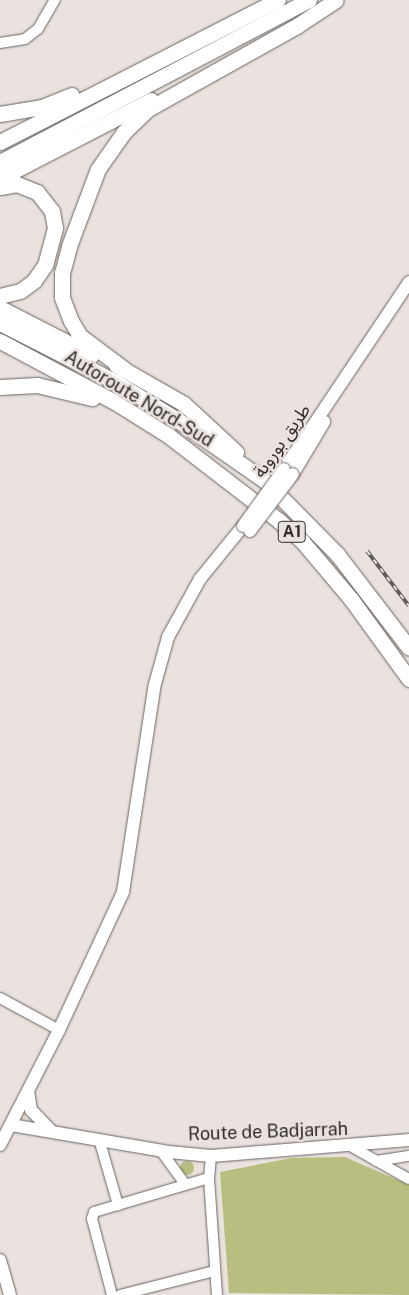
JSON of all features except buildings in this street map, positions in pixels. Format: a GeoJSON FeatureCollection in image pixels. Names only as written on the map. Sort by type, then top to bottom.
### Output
{"type":"FeatureCollection","features":[{"type":"Feature","properties":{"kind":"highway"},"geometry":{"type":"LineString","coordinates":[[0,142],[151,67],[278,0]]}},
{"type":"Feature","properties":{"kind":"highway"},"geometry":{"type":"LineString","coordinates":[[0,162],[309,0]]}},
{"type":"Feature","properties":{"kind":"highway"},"geometry":{"type":"LineString","coordinates":[[264,480],[197,414],[124,369],[80,336],[70,321],[62,297],[62,273],[68,246],[89,187],[116,143],[148,109],[336,0]]}},
{"type":"Feature","properties":{"kind":"highway"},"geometry":{"type":"LineString","coordinates":[[0,178],[247,53]]}},
{"type":"Feature","properties":{"kind":"highway"},"geometry":{"type":"LineString","coordinates":[[0,114],[42,107],[151,67]]}},
{"type":"Feature","properties":{"kind":"highway"},"geometry":{"type":"LineString","coordinates":[[0,187],[17,184],[37,192],[52,211],[55,228],[45,265],[34,281],[20,291],[0,296]]}},
{"type":"Feature","properties":{"kind":"highway"},"geometry":{"type":"LineString","coordinates":[[0,308],[124,369]]}},
{"type":"Feature","properties":{"kind":"highway","name":"Autoroute Nord-Sud"},"geometry":{"type":"LineString","coordinates":[[0,323],[116,382],[179,421],[264,480],[337,554],[409,648]]}},
{"type":"Feature","properties":{"kind":"highway","name":"Autoroute Nord-Sud"},"geometry":{"type":"LineString","coordinates":[[0,341],[143,419],[236,484],[302,541],[357,606],[409,679]]}},
{"type":"Feature","properties":{"kind":"highway"},"geometry":{"type":"LineString","coordinates":[[0,388],[37,385],[59,388],[91,397],[143,419]]}},
{"type":"Feature","properties":{"kind":"main road","name":"طريق بوروبة"},"geometry":{"type":"LineString","coordinates":[[0,1145],[6,1126],[28,1091],[59,1030],[123,892],[155,684],[168,637],[191,595],[247,528],[322,426],[330,403],[409,282]]}},
{"type":"Feature","properties":{"kind":"main road"},"geometry":{"type":"LineString","coordinates":[[28,1091],[31,1110],[50,1130]]}},
{"type":"Feature","properties":{"kind":"main road","name":"Route de Badjarrah"},"geometry":{"type":"LineString","coordinates":[[6,1126],[50,1130],[161,1151],[211,1156],[352,1147],[409,1140]]}},
{"type":"Feature","properties":{"kind":"main road"},"geometry":{"type":"LineString","coordinates":[[0,1260],[10,1295]]}},
{"type":"Feature","properties":{"kind":"street"},"geometry":{"type":"LineString","coordinates":[[0,43],[25,39],[38,29],[55,0]]}},
{"type":"Feature","properties":{"kind":"street"},"geometry":{"type":"LineString","coordinates":[[0,998],[59,1030]]}},
{"type":"Feature","properties":{"kind":"street"},"geometry":{"type":"LineString","coordinates":[[100,1139],[118,1205]]}},
{"type":"Feature","properties":{"kind":"street"},"geometry":{"type":"LineString","coordinates":[[352,1147],[409,1179]]}},
{"type":"Feature","properties":{"kind":"street"},"geometry":{"type":"LineString","coordinates":[[161,1151],[184,1183]]}},
{"type":"Feature","properties":{"kind":"street"},"geometry":{"type":"LineString","coordinates":[[211,1156],[209,1178],[217,1295]]}},
{"type":"Feature","properties":{"kind":"street"},"geometry":{"type":"LineString","coordinates":[[376,1161],[409,1156]]}},
{"type":"Feature","properties":{"kind":"street"},"geometry":{"type":"LineString","coordinates":[[112,1295],[92,1217],[96,1211],[184,1183],[209,1178]]}},
{"type":"Feature","properties":{"kind":"street"},"geometry":{"type":"LineString","coordinates":[[120,1295],[214,1271]]}},
{"type":"Feature","properties":{"kind":"green space"},"geometry":{"type":"Polygon","coordinates":[[[345,1157],[409,1185],[409,1295],[229,1293],[220,1172],[291,1158],[345,1157]]]}},
{"type":"Feature","properties":{"kind":"green space"},"geometry":{"type":"Polygon","coordinates":[[[187,1161],[192,1163],[194,1168],[192,1173],[187,1175],[182,1173],[180,1168],[182,1163],[187,1161]]]}},
{"type":"Feature","properties":{"kind":"railway"},"geometry":{"type":"LineString","coordinates":[[367,551],[409,606]]}}]}
